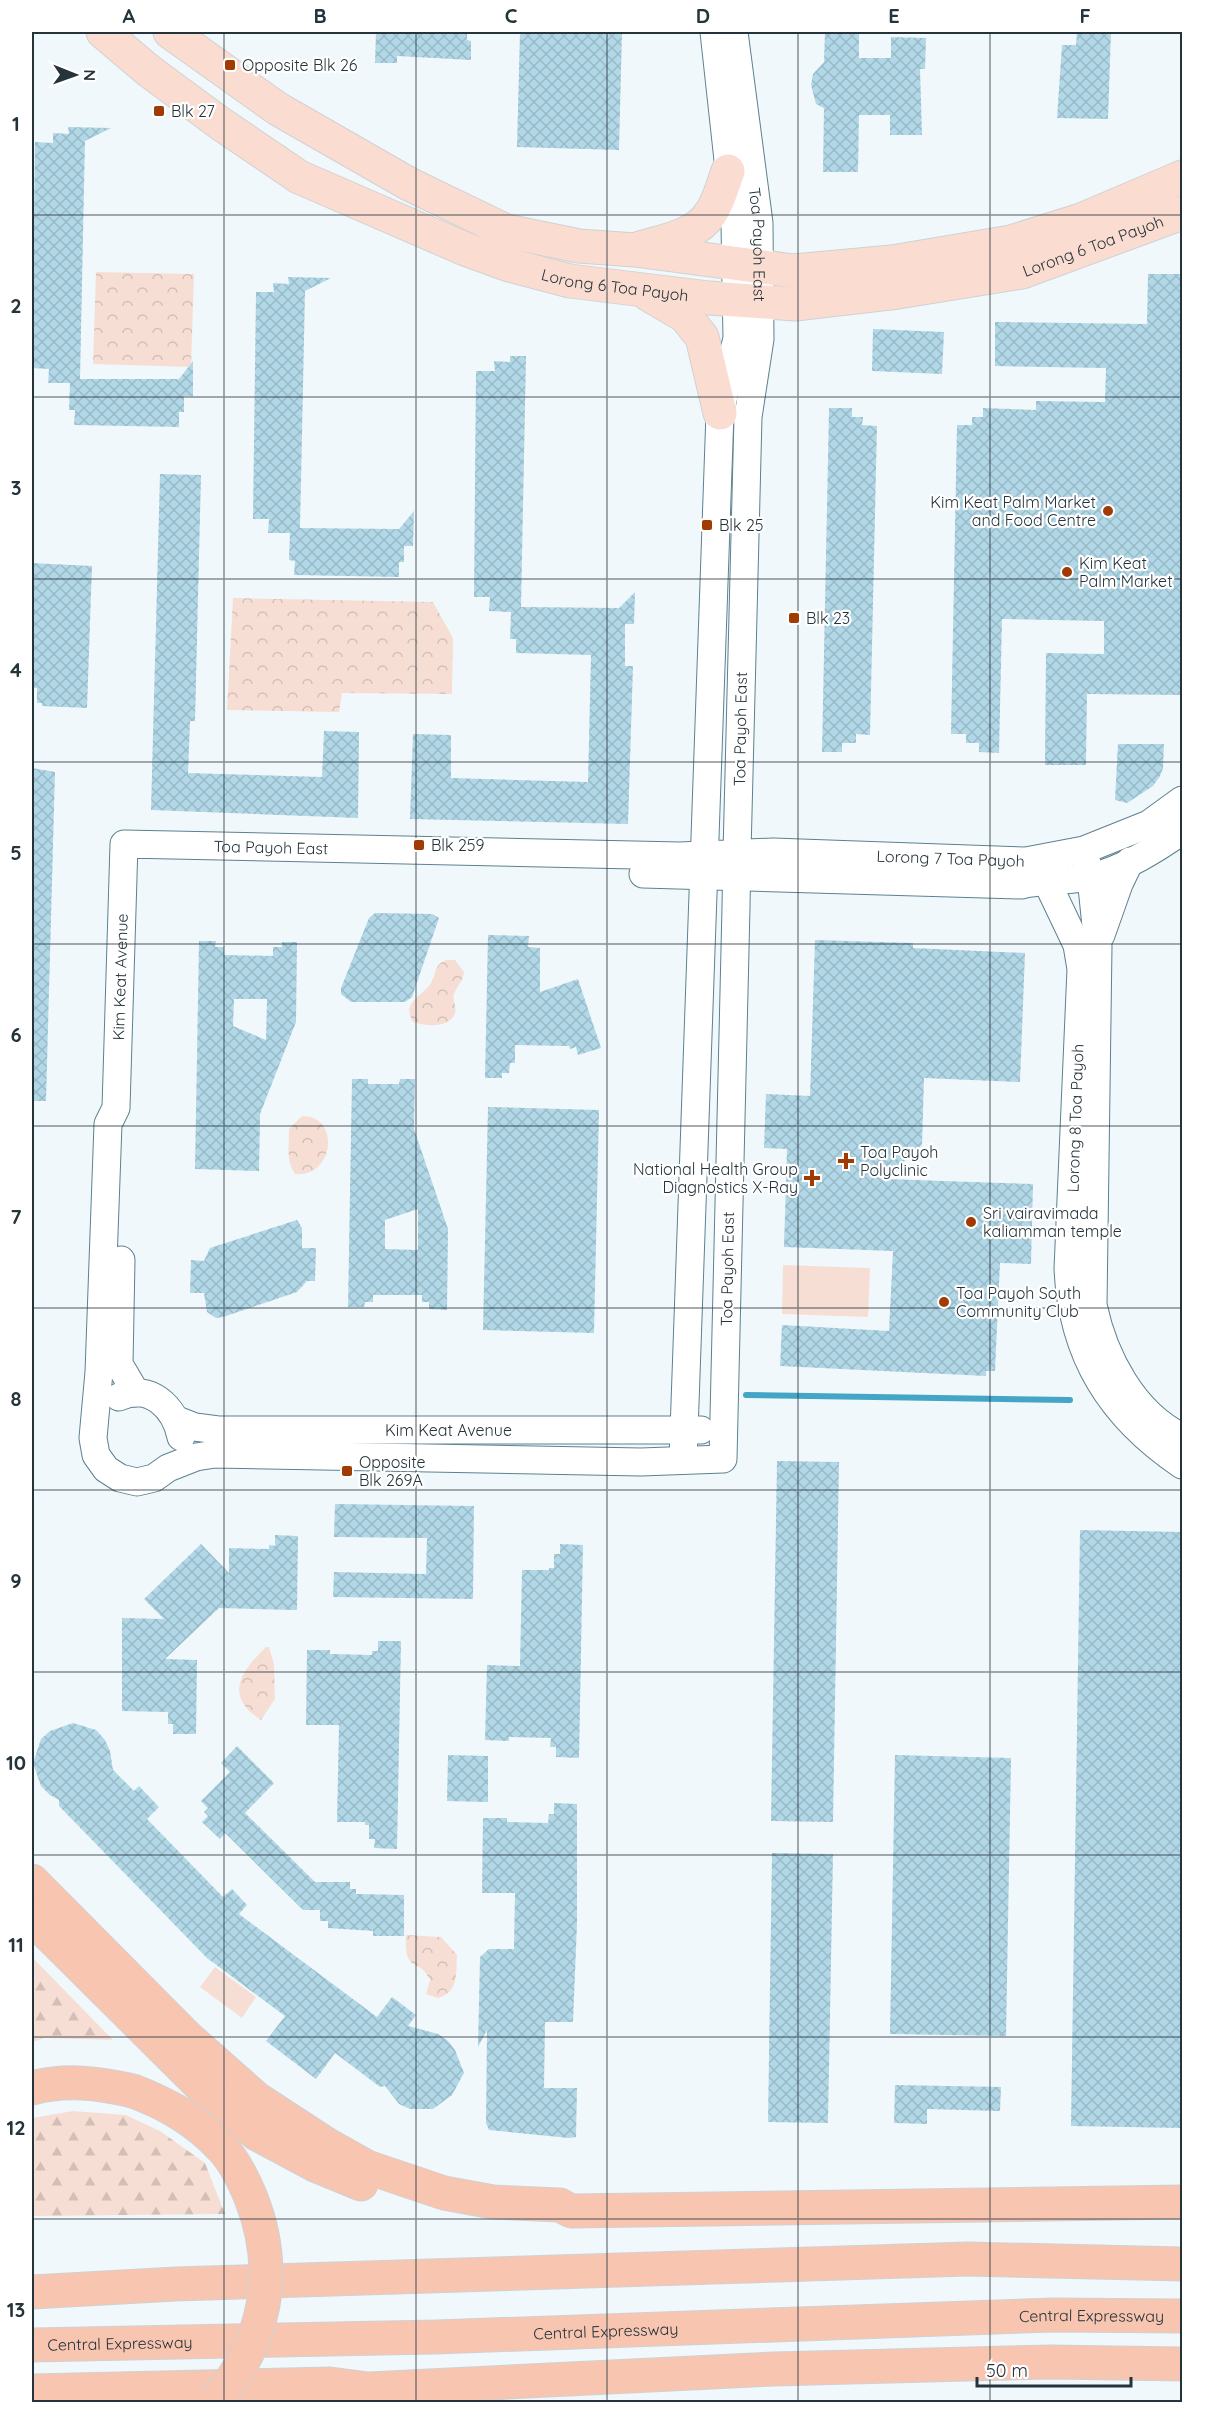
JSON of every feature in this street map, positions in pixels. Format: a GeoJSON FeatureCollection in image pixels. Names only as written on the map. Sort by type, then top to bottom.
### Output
{"type":"FeatureCollection","features":[{"type":"Feature","properties":{"kind":"highway"},"geometry":{"type":"LineString","coordinates":[[32,1881],[187,2037],[257,2099],[326,2144],[367,2167],[444,2193],[493,2202],[560,2205],[571,2211]]}},
{"type":"Feature","properties":{"kind":"highway"},"geometry":{"type":"LineString","coordinates":[[32,1918],[211,2096],[257,2134],[315,2165],[370,2188],[451,2210],[559,2217],[571,2211],[1182,2202]]}},
{"type":"Feature","properties":{"kind":"highway"},"geometry":{"type":"LineString","coordinates":[[32,2088],[73,2082],[99,2083],[133,2091],[164,2103],[190,2118],[223,2148],[245,2182],[259,2217],[266,2252],[266,2302],[258,2329],[241,2368],[214,2403]]}},
{"type":"Feature","properties":{"kind":"highway"},"geometry":{"type":"LineString","coordinates":[[1146,2265],[1182,2251]]}},
{"type":"Feature","properties":{"kind":"highway"},"geometry":{"type":"LineString","coordinates":[[32,2292],[176,2284],[687,2270],[968,2259],[1146,2265],[1182,2264]]}},
{"type":"Feature","properties":{"kind":"highway","name":"Central Expressway"},"geometry":{"type":"LineString","coordinates":[[32,2345],[436,2337],[1053,2315],[1182,2316]]}},
{"type":"Feature","properties":{"kind":"highway"},"geometry":{"type":"LineString","coordinates":[[32,2391],[330,2384],[368,2389],[774,2369],[1050,2362],[1182,2364]]}},
{"type":"Feature","properties":{"kind":"highway"},"geometry":{"type":"LineString","coordinates":[[330,2403],[368,2389]]}},
{"type":"Feature","properties":{"kind":"main road","name":"Lorong 6 Toa Payoh"},"geometry":{"type":"LineString","coordinates":[[103,32],[149,71],[299,177],[509,265],[570,281],[642,291],[795,304],[898,292],[1022,272],[1182,213]]}},
{"type":"Feature","properties":{"kind":"main road","name":"Lorong 6 Toa Payoh"},"geometry":{"type":"LineString","coordinates":[[170,32],[278,109],[409,184],[506,231],[579,246],[635,250],[747,267],[794,271],[892,262],[1011,242],[1081,220],[1182,177]]}},
{"type":"Feature","properties":{"kind":"main road"},"geometry":{"type":"LineString","coordinates":[[635,250],[692,231],[702,223],[711,214],[728,171]]}},
{"type":"Feature","properties":{"kind":"main road"},"geometry":{"type":"LineString","coordinates":[[642,291],[685,316],[702,337],[720,413]]}},
{"type":"Feature","properties":{"kind":"street","name":"Toa Payoh East"},"geometry":{"type":"LineString","coordinates":[[714,32],[735,224],[747,267]]}},
{"type":"Feature","properties":{"kind":"street","name":"Toa Payoh East"},"geometry":{"type":"LineString","coordinates":[[734,32],[759,223],[747,267],[747,301],[720,413],[683,1460],[723,1459],[748,417],[760,339],[747,301]]}},
{"type":"Feature","properties":{"kind":"street","name":"Lorong 7 Toa Payoh"},"geometry":{"type":"LineString","coordinates":[[737,865],[773,852],[1026,861],[1084,850],[1149,824],[1182,800]]}},
{"type":"Feature","properties":{"kind":"street","name":"Lorong 7 Toa Payoh"},"geometry":{"type":"LineString","coordinates":[[705,866],[737,865],[1021,885],[1046,880],[1091,877],[1158,848],[1182,831]]}},
{"type":"Feature","properties":{"kind":"street","name":"Lorong 8 Toa Payoh"},"geometry":{"type":"LineString","coordinates":[[1084,850],[1091,877],[1098,946],[1093,1305],[1098,1330],[1111,1362],[1128,1388],[1153,1417],[1182,1437]]}},
{"type":"Feature","properties":{"kind":"street","name":"Toa Payoh East"},"geometry":{"type":"LineString","coordinates":[[123,852],[705,866]]}},
{"type":"Feature","properties":{"kind":"street","name":"Kim Keat Avenue"},"geometry":{"type":"LineString","coordinates":[[123,852],[116,1108],[108,1124],[96,1421],[93,1438],[96,1455],[106,1469],[120,1478],[137,1482],[154,1478],[168,1468],[195,1457],[215,1454],[683,1460]]}},
{"type":"Feature","properties":{"kind":"street"},"geometry":{"type":"LineString","coordinates":[[1098,946],[1112,902],[1130,861]]}},
{"type":"Feature","properties":{"kind":"street","name":"Lorong 8 Toa Payoh"},"geometry":{"type":"LineString","coordinates":[[1046,880],[1077,945],[1081,969],[1068,1269],[1069,1301],[1077,1331],[1095,1376],[1114,1407],[1152,1445],[1182,1465]]}},
{"type":"Feature","properties":{"kind":"street","name":"Kim Keat Avenue"},"geometry":{"type":"LineString","coordinates":[[116,1108],[124,1125],[119,1364],[136,1393]]}},
{"type":"Feature","properties":{"kind":"street"},"geometry":{"type":"LineString","coordinates":[[96,1421],[102,1409],[112,1401],[136,1393],[153,1396],[167,1406],[177,1420],[181,1437],[177,1454],[168,1468]]}},
{"type":"Feature","properties":{"kind":"street","name":"Kim Keat Avenue"},"geometry":{"type":"LineString","coordinates":[[177,1420],[195,1427],[218,1430],[685,1431],[723,1429]]}},
{"type":"Feature","properties":{"kind":"green space"},"geometry":{"type":"Polygon","coordinates":[[[96,272],[194,274],[191,367],[93,364],[96,272]]]}},
{"type":"Feature","properties":{"kind":"green space"},"geometry":{"type":"Polygon","coordinates":[[[233,598],[433,602],[453,638],[452,694],[342,693],[339,712],[227,710],[233,598]]]}},
{"type":"Feature","properties":{"kind":"green space"},"geometry":{"type":"Polygon","coordinates":[[[446,960],[455,960],[464,972],[454,994],[455,1013],[448,1022],[443,1024],[424,1025],[413,1022],[409,1009],[411,1005],[431,983],[439,965],[446,960]]]}},
{"type":"Feature","properties":{"kind":"green space"},"geometry":{"type":"Polygon","coordinates":[[[302,1116],[315,1119],[323,1126],[328,1147],[318,1167],[308,1173],[295,1174],[289,1158],[289,1129],[302,1116]]]}},
{"type":"Feature","properties":{"kind":"green space"},"geometry":{"type":"Polygon","coordinates":[[[783,1265],[870,1268],[868,1317],[782,1314],[783,1265]]]}},
{"type":"Feature","properties":{"kind":"green space"},"geometry":{"type":"Polygon","coordinates":[[[266,1647],[269,1647],[274,1664],[275,1699],[261,1720],[249,1711],[239,1693],[243,1674],[266,1647]]]}},
{"type":"Feature","properties":{"kind":"green space"},"geometry":{"type":"Polygon","coordinates":[[[406,1935],[441,1937],[457,1955],[455,1981],[453,1987],[445,1995],[438,1998],[426,1994],[430,1980],[421,1968],[413,1964],[407,1956],[406,1935]]]}},
{"type":"Feature","properties":{"kind":"green space"},"geometry":{"type":"Polygon","coordinates":[[[32,1957],[113,2040],[45,2038],[32,2042],[32,1957]]]}},
{"type":"Feature","properties":{"kind":"green space"},"geometry":{"type":"Polygon","coordinates":[[[215,1967],[256,1997],[242,2018],[200,1987],[215,1967]]]}},
{"type":"Feature","properties":{"kind":"green space"},"geometry":{"type":"Polygon","coordinates":[[[73,2111],[126,2115],[160,2131],[205,2163],[225,2214],[32,2216],[32,2118],[73,2111]]]}},
{"type":"Feature","properties":{"kind":"building"},"geometry":{"type":"Polygon","coordinates":[[[376,32],[467,32],[467,40],[471,41],[471,60],[397,56],[397,63],[375,63],[376,32]]]}},
{"type":"Feature","properties":{"kind":"building"},"geometry":{"type":"Polygon","coordinates":[[[520,32],[622,32],[619,150],[517,147],[520,32]]]}},
{"type":"Feature","properties":{"kind":"building"},"geometry":{"type":"Polygon","coordinates":[[[825,32],[859,32],[859,58],[891,58],[891,37],[926,38],[925,69],[920,69],[922,135],[890,135],[890,115],[859,115],[858,172],[823,172],[824,108],[816,104],[811,85],[813,74],[824,62],[825,32]]]}},
{"type":"Feature","properties":{"kind":"building"},"geometry":{"type":"Polygon","coordinates":[[[1077,32],[1111,32],[1108,119],[1057,118],[1062,45],[1076,45],[1077,32]]]}},
{"type":"Feature","properties":{"kind":"building"},"geometry":{"type":"Polygon","coordinates":[[[68,127],[111,128],[85,141],[80,379],[179,379],[193,361],[193,396],[184,396],[184,412],[179,412],[179,427],[74,425],[75,410],[69,410],[70,383],[48,383],[49,369],[32,368],[35,142],[53,143],[53,133],[69,134],[68,127]]]}},
{"type":"Feature","properties":{"kind":"building"},"geometry":{"type":"Polygon","coordinates":[[[1148,274],[1182,274],[1182,695],[1087,694],[1086,765],[1045,765],[1046,653],[1104,654],[1104,621],[1002,619],[999,753],[979,752],[979,743],[966,743],[966,734],[951,734],[957,425],[972,425],[972,417],[983,417],[983,408],[1036,410],[1036,401],[1105,402],[1106,368],[995,366],[995,322],[1147,324],[1148,274]]]}},
{"type":"Feature","properties":{"kind":"building"},"geometry":{"type":"Polygon","coordinates":[[[288,277],[331,278],[305,291],[300,528],[399,529],[414,511],[413,546],[404,546],[404,562],[399,562],[399,577],[294,575],[295,561],[289,560],[290,533],[268,533],[269,519],[253,519],[256,292],[274,292],[273,283],[289,284],[288,277]]]}},
{"type":"Feature","properties":{"kind":"building"},"geometry":{"type":"Polygon","coordinates":[[[873,329],[944,332],[942,374],[872,371],[873,329]]]}},
{"type":"Feature","properties":{"kind":"building"},"geometry":{"type":"Polygon","coordinates":[[[510,356],[526,356],[521,607],[619,608],[635,592],[634,624],[625,624],[625,666],[633,666],[628,824],[410,819],[413,734],[451,735],[451,778],[588,782],[591,655],[516,653],[516,639],[510,639],[511,612],[489,611],[490,597],[474,597],[476,371],[495,371],[494,361],[510,362],[510,356]]]}},
{"type":"Feature","properties":{"kind":"building"},"geometry":{"type":"Polygon","coordinates":[[[829,408],[852,408],[852,417],[863,417],[862,425],[877,426],[870,735],[856,734],[856,743],[842,743],[842,752],[822,752],[829,408]]]}},
{"type":"Feature","properties":{"kind":"building"},"geometry":{"type":"Polygon","coordinates":[[[160,474],[201,475],[195,721],[190,721],[188,773],[322,777],[324,731],[359,732],[358,818],[151,810],[160,474]]]}},
{"type":"Feature","properties":{"kind":"building"},"geometry":{"type":"Polygon","coordinates":[[[32,563],[92,566],[87,708],[42,706],[42,703],[37,703],[37,688],[32,688],[32,563]]]}},
{"type":"Feature","properties":{"kind":"building"},"geometry":{"type":"Polygon","coordinates":[[[1118,744],[1164,744],[1163,768],[1160,776],[1153,786],[1127,803],[1115,800],[1118,744]]]}},
{"type":"Feature","properties":{"kind":"building"},"geometry":{"type":"Polygon","coordinates":[[[32,768],[55,772],[46,1101],[32,1101],[32,768]]]}},
{"type":"Feature","properties":{"kind":"building"},"geometry":{"type":"Polygon","coordinates":[[[375,913],[432,914],[439,918],[412,997],[405,1002],[351,1002],[341,994],[341,988],[369,918],[375,913]]]}},
{"type":"Feature","properties":{"kind":"building"},"geometry":{"type":"Polygon","coordinates":[[[488,935],[529,936],[528,947],[540,948],[540,992],[578,979],[601,1048],[578,1055],[576,1047],[570,1049],[569,1046],[515,1045],[515,1063],[510,1063],[509,1073],[502,1073],[502,1078],[485,1078],[488,935]]]}},
{"type":"Feature","properties":{"kind":"building"},"geometry":{"type":"Polygon","coordinates":[[[815,940],[913,943],[913,948],[1025,953],[1020,1082],[924,1078],[922,1145],[885,1179],[1033,1184],[1031,1264],[1000,1263],[995,1371],[986,1371],[986,1376],[780,1366],[782,1325],[889,1331],[893,1251],[784,1247],[787,1149],[764,1148],[766,1094],[810,1096],[815,940]]]}},
{"type":"Feature","properties":{"kind":"building"},"geometry":{"type":"Polygon","coordinates":[[[199,941],[216,941],[215,947],[224,947],[224,955],[273,956],[273,947],[282,947],[282,942],[297,942],[296,1022],[260,1114],[259,1171],[195,1169],[199,941]],[[234,999],[233,1026],[266,1040],[267,999],[234,999]]]}},
{"type":"Feature","properties":{"kind":"building"},"geometry":{"type":"Polygon","coordinates":[[[352,1079],[368,1079],[368,1084],[399,1084],[400,1079],[415,1079],[414,1129],[448,1229],[447,1310],[429,1309],[429,1302],[422,1302],[422,1295],[373,1295],[373,1302],[365,1302],[364,1307],[348,1307],[352,1079]],[[418,1209],[385,1220],[385,1249],[418,1250],[418,1209]]]}},
{"type":"Feature","properties":{"kind":"building"},"geometry":{"type":"Polygon","coordinates":[[[488,1107],[599,1110],[594,1333],[483,1330],[488,1107]]]}},
{"type":"Feature","properties":{"kind":"building"},"geometry":{"type":"Polygon","coordinates":[[[297,1220],[302,1228],[302,1248],[316,1248],[315,1281],[307,1281],[297,1292],[216,1318],[207,1312],[204,1293],[190,1293],[191,1260],[204,1261],[210,1248],[297,1220]]]}},
{"type":"Feature","properties":{"kind":"building"},"geometry":{"type":"Polygon","coordinates":[[[777,1461],[839,1462],[833,1822],[771,1821],[777,1461]]]}},
{"type":"Feature","properties":{"kind":"building"},"geometry":{"type":"Polygon","coordinates":[[[335,1504],[474,1506],[473,1599],[333,1597],[334,1572],[426,1574],[427,1538],[334,1537],[335,1504]]]}},
{"type":"Feature","properties":{"kind":"building"},"geometry":{"type":"Polygon","coordinates":[[[1080,1530],[1182,1532],[1182,2128],[1071,2126],[1080,1530]]]}},
{"type":"Feature","properties":{"kind":"building"},"geometry":{"type":"Polygon","coordinates":[[[275,1535],[298,1536],[297,1610],[219,1608],[165,1659],[197,1660],[196,1734],[173,1734],[173,1724],[168,1724],[168,1712],[122,1711],[122,1618],[164,1619],[144,1599],[201,1544],[229,1573],[229,1548],[269,1549],[269,1545],[275,1546],[275,1535]]]}},
{"type":"Feature","properties":{"kind":"building"},"geometry":{"type":"Polygon","coordinates":[[[560,1544],[583,1545],[579,1758],[556,1757],[556,1747],[550,1747],[551,1738],[509,1737],[509,1741],[485,1740],[487,1665],[520,1666],[522,1570],[554,1568],[554,1554],[560,1554],[560,1544]]]}},
{"type":"Feature","properties":{"kind":"building"},"geometry":{"type":"Polygon","coordinates":[[[378,1641],[401,1641],[397,1849],[374,1848],[375,1839],[369,1839],[369,1825],[365,1825],[365,1822],[337,1822],[339,1725],[306,1725],[307,1650],[330,1650],[330,1654],[372,1655],[372,1651],[378,1651],[378,1641]]]}},
{"type":"Feature","properties":{"kind":"building"},"geometry":{"type":"Polygon","coordinates":[[[73,1723],[96,1730],[105,1740],[110,1751],[113,1770],[134,1791],[139,1786],[159,1807],[147,1819],[223,1897],[232,1889],[247,1905],[239,1914],[377,2017],[392,1997],[416,2015],[408,2026],[438,2034],[448,2041],[455,2050],[464,2073],[452,2095],[433,2109],[410,2109],[399,2104],[385,2086],[380,2087],[335,2053],[316,2079],[266,2041],[285,2016],[207,1958],[59,1806],[59,1800],[41,1786],[33,1763],[41,1739],[50,1731],[73,1723]]]}},
{"type":"Feature","properties":{"kind":"building"},"geometry":{"type":"Polygon","coordinates":[[[237,1746],[274,1783],[245,1813],[315,1882],[350,1882],[350,1889],[356,1889],[356,1894],[404,1895],[404,1936],[373,1936],[373,1931],[328,1928],[328,1921],[320,1921],[320,1910],[303,1910],[225,1833],[220,1839],[202,1822],[208,1816],[204,1812],[208,1808],[201,1801],[230,1772],[221,1763],[237,1746]]]}},
{"type":"Feature","properties":{"kind":"building"},"geometry":{"type":"Polygon","coordinates":[[[448,1755],[488,1756],[488,1802],[447,1801],[448,1755]]]}},
{"type":"Feature","properties":{"kind":"building"},"geometry":{"type":"Polygon","coordinates":[[[895,1755],[1011,1758],[1006,2036],[890,2034],[895,1755]]]}},
{"type":"Feature","properties":{"kind":"building"},"geometry":{"type":"Polygon","coordinates":[[[554,1803],[577,1804],[577,1924],[573,2022],[545,2022],[544,2088],[577,2088],[576,2137],[569,2138],[489,2130],[486,2123],[487,2030],[478,2047],[480,1957],[489,1949],[514,1949],[515,1893],[482,1893],[483,1818],[507,1818],[507,1822],[548,1823],[549,1814],[554,1814],[554,1803]]]}},
{"type":"Feature","properties":{"kind":"building"},"geometry":{"type":"Polygon","coordinates":[[[772,1853],[833,1854],[828,2123],[768,2122],[772,1853]]]}},
{"type":"Feature","properties":{"kind":"building"},"geometry":{"type":"Polygon","coordinates":[[[895,2085],[1001,2087],[1000,2111],[927,2109],[927,2124],[894,2123],[895,2085]]]}},
{"type":"Feature","properties":{"kind":"waterway"},"geometry":{"type":"LineString","coordinates":[[746,1395],[1070,1400]]}},
{"type":"Feature","properties":{"kind":"place","name":"Opposite Blk 26"},"geometry":{"type":"Point","coordinates":[230,65]}},
{"type":"Feature","properties":{"kind":"place","name":"Blk 27"},"geometry":{"type":"Point","coordinates":[159,111]}},
{"type":"Feature","properties":{"kind":"place","name":"Kim Keat Palm Market and Food Centre"},"geometry":{"type":"Point","coordinates":[1108,511]}},
{"type":"Feature","properties":{"kind":"place","name":"Blk 25"},"geometry":{"type":"Point","coordinates":[707,525]}},
{"type":"Feature","properties":{"kind":"place","name":"Kim Keat Palm Market"},"geometry":{"type":"Point","coordinates":[1067,572]}},
{"type":"Feature","properties":{"kind":"place","name":"Blk 23"},"geometry":{"type":"Point","coordinates":[794,618]}},
{"type":"Feature","properties":{"kind":"place","name":"Blk 259"},"geometry":{"type":"Point","coordinates":[419,845]}},
{"type":"Feature","properties":{"kind":"place","name":"Toa Payoh Polyclinic"},"geometry":{"type":"Point","coordinates":[846,1161]}},
{"type":"Feature","properties":{"kind":"place","name":"National Health Group Diagnostics X-Ray"},"geometry":{"type":"Point","coordinates":[812,1178]}},
{"type":"Feature","properties":{"kind":"place","name":"Sri vairavimada kaliamman temple"},"geometry":{"type":"Point","coordinates":[971,1222]}},
{"type":"Feature","properties":{"kind":"place","name":"Toa Payoh South Community Club"},"geometry":{"type":"Point","coordinates":[944,1302]}},
{"type":"Feature","properties":{"kind":"place","name":"Opposite Blk 269A"},"geometry":{"type":"Point","coordinates":[347,1471]}}]}
